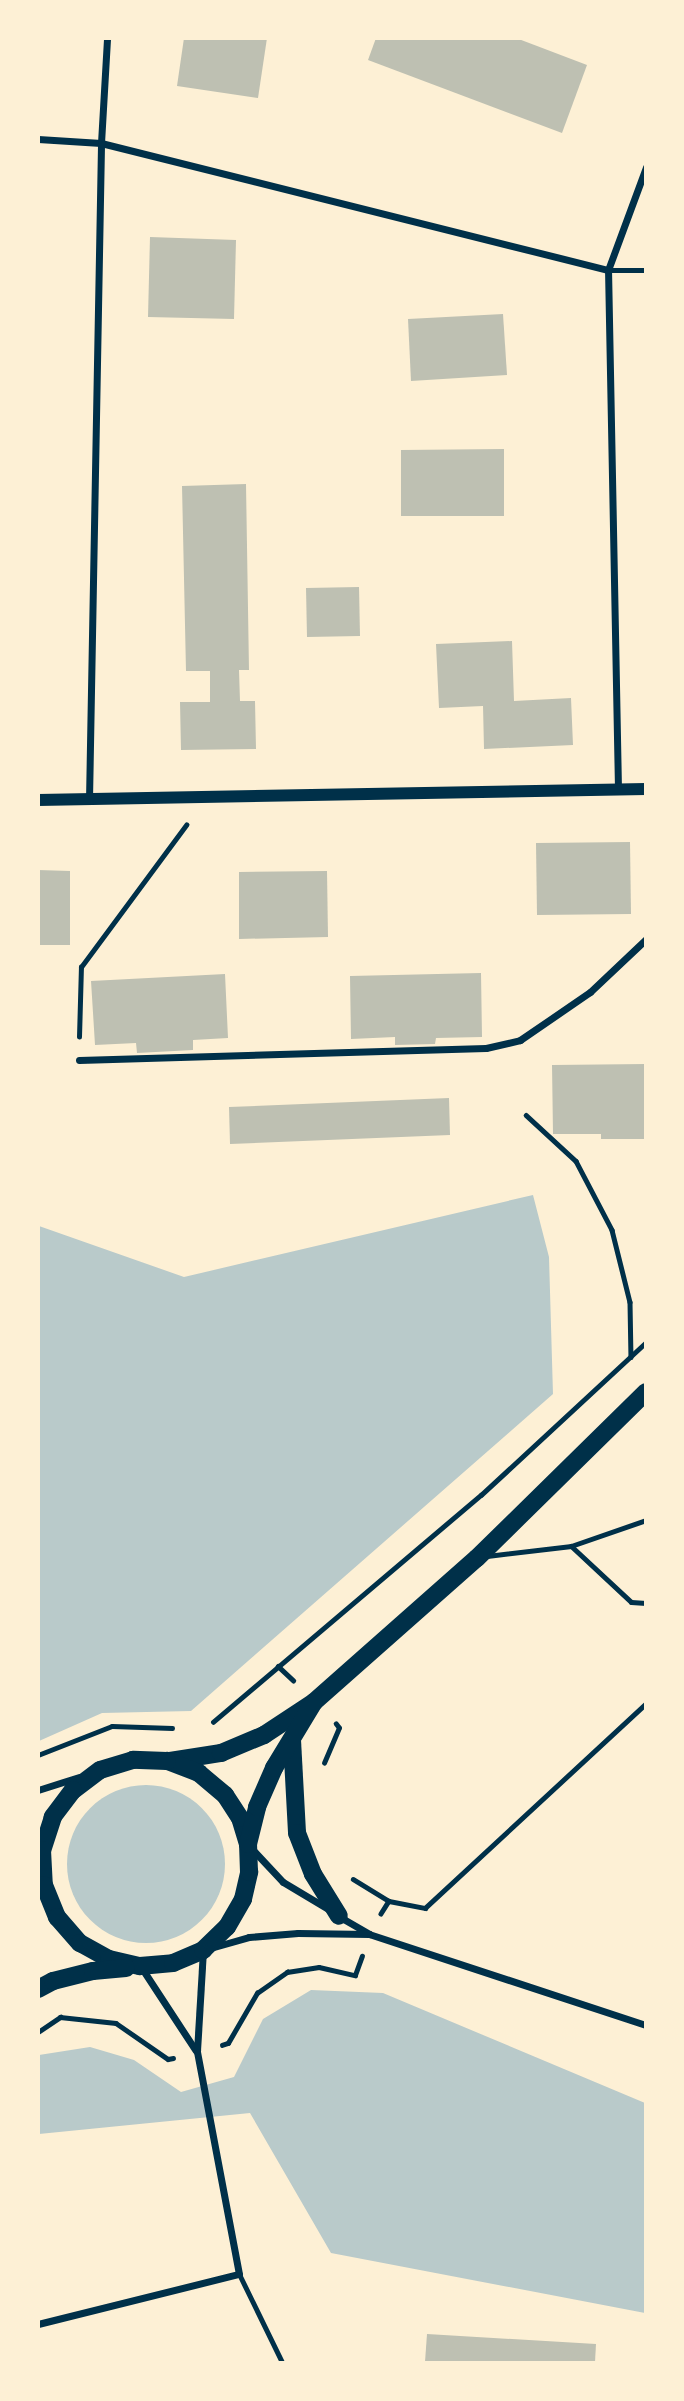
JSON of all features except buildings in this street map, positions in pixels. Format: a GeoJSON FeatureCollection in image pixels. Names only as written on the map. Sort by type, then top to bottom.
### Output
{"type":"FeatureCollection","features":[{"type":"Feature","properties":{"kind":"main road"},"geometry":{"type":"LineString","coordinates":[[38,1906],[43,1850],[52,1817],[73,1790],[100,1770],[133,1760],[167,1761],[221,1753],[264,1735],[314,1702],[477,1558],[646,1392]]}},
{"type":"Feature","properties":{"kind":"main road"},"geometry":{"type":"LineString","coordinates":[[248,1844],[257,1807],[274,1768],[314,1702]]}},
{"type":"Feature","properties":{"kind":"main road"},"geometry":{"type":"LineString","coordinates":[[292,1740],[297,1833],[313,1874],[339,1916]]}},
{"type":"Feature","properties":{"kind":"main road"},"geometry":{"type":"LineString","coordinates":[[38,1989],[53,1981],[93,1971],[173,1963],[203,1950],[227,1927],[243,1899],[249,1872],[248,1844],[240,1818],[225,1795],[199,1773],[167,1761]]}},
{"type":"Feature","properties":{"kind":"main road"},"geometry":{"type":"LineString","coordinates":[[41,1881],[57,1917],[80,1943],[109,1959],[140,1966]]}},
{"type":"Feature","properties":{"kind":"street"},"geometry":{"type":"LineString","coordinates":[[89,800],[101,144],[107,38]]}},
{"type":"Feature","properties":{"kind":"street"},"geometry":{"type":"LineString","coordinates":[[38,139],[101,144],[608,270]]}},
{"type":"Feature","properties":{"kind":"street"},"geometry":{"type":"LineString","coordinates":[[618,789],[608,270],[646,167]]}},
{"type":"Feature","properties":{"kind":"street"},"geometry":{"type":"LineString","coordinates":[[38,800],[646,789]]}},
{"type":"Feature","properties":{"kind":"street"},"geometry":{"type":"LineString","coordinates":[[79,1060],[486,1048],[520,1040],[580,999],[646,939]]}},
{"type":"Feature","properties":{"kind":"street"},"geometry":{"type":"LineString","coordinates":[[38,1790],[100,1770]]}},
{"type":"Feature","properties":{"kind":"street"},"geometry":{"type":"LineString","coordinates":[[248,1844],[283,1882],[369,1934],[646,2025]]}},
{"type":"Feature","properties":{"kind":"street"},"geometry":{"type":"LineString","coordinates":[[38,2324],[239,2274],[197,2051],[203,1950],[261,1936],[369,1934]]}},
{"type":"Feature","properties":{"kind":"street"},"geometry":{"type":"LineString","coordinates":[[140,1966],[197,2051]]}},
{"type":"Feature","properties":{"kind":"lane"},"geometry":{"type":"LineString","coordinates":[[608,270],[646,270]]}},
{"type":"Feature","properties":{"kind":"lane"},"geometry":{"type":"LineString","coordinates":[[477,1558],[571,1546],[646,1520]]}},
{"type":"Feature","properties":{"kind":"lane"},"geometry":{"type":"LineString","coordinates":[[571,1546],[631,1602],[646,1603]]}},
{"type":"Feature","properties":{"kind":"lane"},"geometry":{"type":"LineString","coordinates":[[239,2274],[282,2362]]}},
{"type":"Feature","properties":{"kind":"path"},"geometry":{"type":"LineString","coordinates":[[79,1060],[81,967],[205,799]]}},
{"type":"Feature","properties":{"kind":"path"},"geometry":{"type":"LineString","coordinates":[[526,1115],[576,1161],[612,1230],[630,1301],[631,1358]]}},
{"type":"Feature","properties":{"kind":"path"},"geometry":{"type":"LineString","coordinates":[[204,1730],[481,1495],[646,1342]]}},
{"type":"Feature","properties":{"kind":"path"},"geometry":{"type":"LineString","coordinates":[[314,1702],[339,1728],[324,1765]]}},
{"type":"Feature","properties":{"kind":"path"},"geometry":{"type":"LineString","coordinates":[[351,1878],[389,1901],[425,1908],[646,1703]]}},
{"type":"Feature","properties":{"kind":"path"},"geometry":{"type":"LineString","coordinates":[[38,1755],[112,1726],[178,1729]]}},
{"type":"Feature","properties":{"kind":"path"},"geometry":{"type":"LineString","coordinates":[[369,1934],[389,1901]]}},
{"type":"Feature","properties":{"kind":"path"},"geometry":{"type":"LineString","coordinates":[[38,2032],[60,2017],[116,2023],[168,2059],[228,2043],[257,1993],[287,1972],[319,1967],[355,1975]]}},
{"type":"Feature","properties":{"kind":"shaded area"},"geometry":{"type":"Polygon","coordinates":[[[533,1195],[549,1257],[553,1394],[191,1711],[102,1713],[39,1741],[39,1226],[184,1277],[533,1195]]]}},
{"type":"Feature","properties":{"kind":"shaded area"},"geometry":{"type":"Polygon","coordinates":[[[146,1785],[176,1791],[202,1808],[219,1834],[225,1864],[219,1894],[202,1920],[176,1937],[146,1943],[116,1937],[90,1920],[73,1894],[67,1864],[73,1834],[90,1808],[116,1791],[146,1785]]]}},
{"type":"Feature","properties":{"kind":"shaded area"},"geometry":{"type":"Polygon","coordinates":[[[311,1990],[383,1993],[645,2103],[645,2313],[331,2253],[250,2113],[39,2134],[39,2055],[90,2047],[134,2060],[181,2092],[234,2077],[263,2019],[311,1990]]]}}]}
